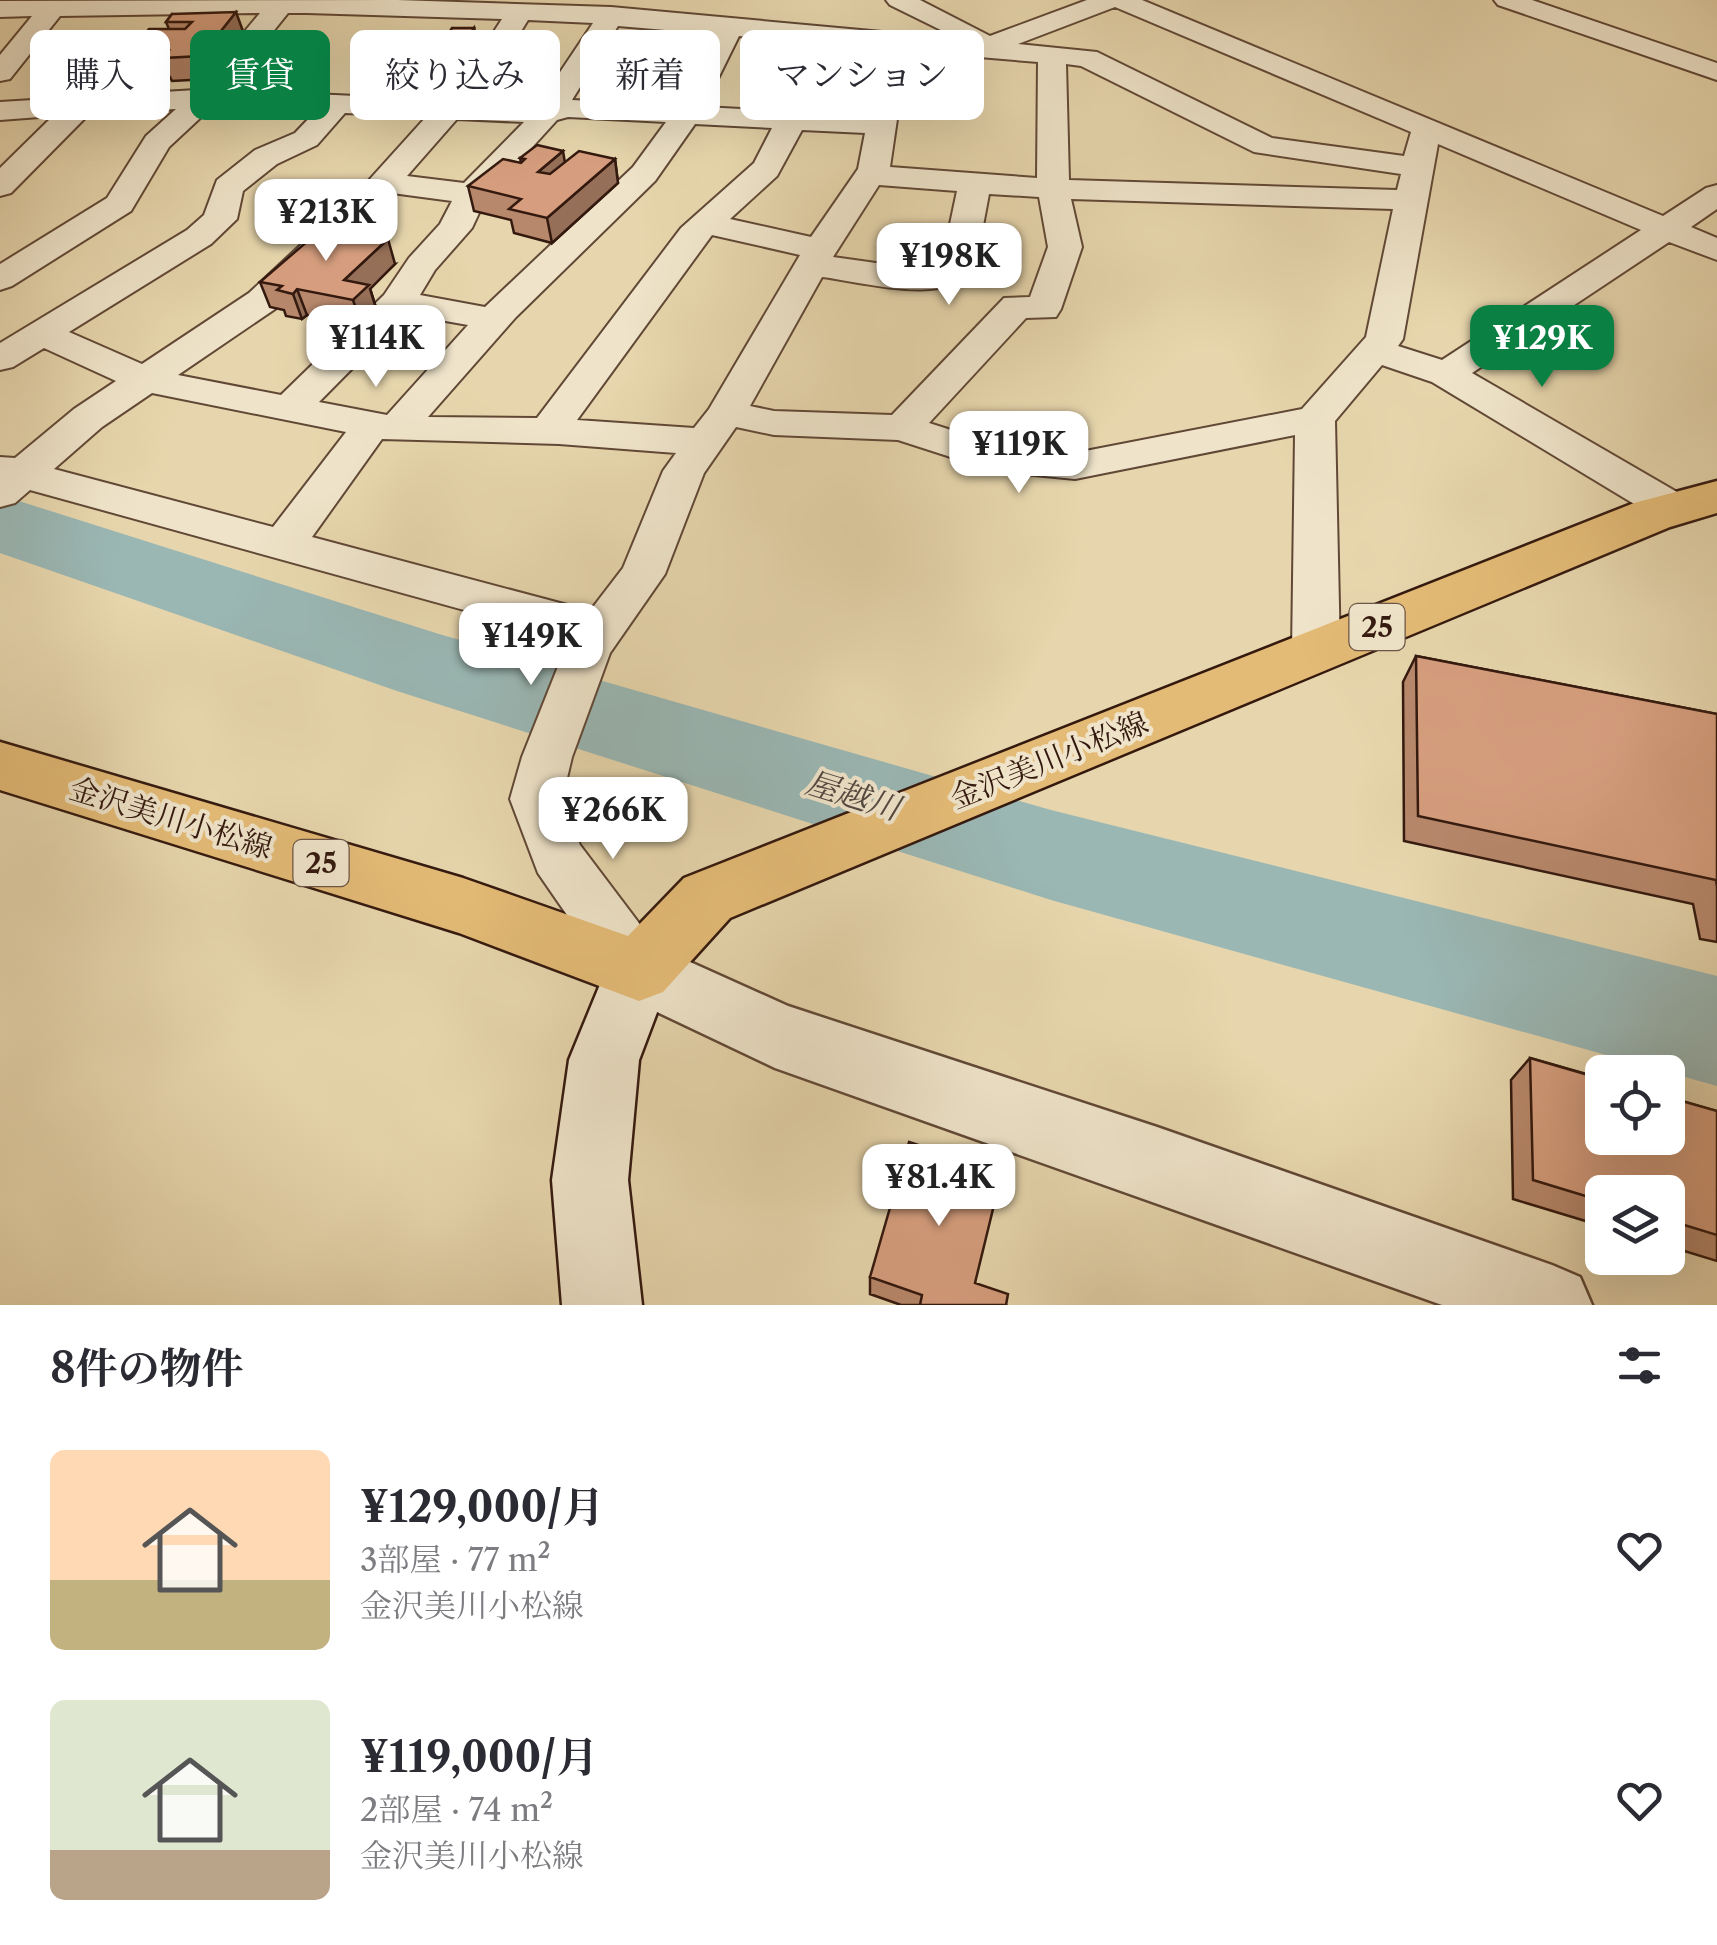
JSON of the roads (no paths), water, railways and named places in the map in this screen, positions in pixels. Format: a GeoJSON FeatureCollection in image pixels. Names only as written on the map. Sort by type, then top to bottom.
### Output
{"type":"FeatureCollection","features":[{"type":"Feature","properties":{"kind":"main road","name":"金沢美川小松線"},"geometry":{"type":"LineString","coordinates":[[0,766],[464,906],[640,970],[707,898],[795,859],[1695,503]]}},
{"type":"Feature","properties":{"kind":"street"},"geometry":{"type":"LineString","coordinates":[[560,96],[623,16],[683,0]]}},
{"type":"Feature","properties":{"kind":"street"},"geometry":{"type":"LineString","coordinates":[[899,0],[988,46],[1111,0]]}},
{"type":"Feature","properties":{"kind":"street"},"geometry":{"type":"LineString","coordinates":[[1120,0],[1717,250]]}},
{"type":"Feature","properties":{"kind":"street"},"geometry":{"type":"LineString","coordinates":[[1507,0],[1717,72]]}},
{"type":"Feature","properties":{"kind":"street"},"geometry":{"type":"LineString","coordinates":[[165,30],[195,3]]}},
{"type":"Feature","properties":{"kind":"street"},"geometry":{"type":"LineString","coordinates":[[0,9],[195,3],[520,11],[774,30]]}},
{"type":"Feature","properties":{"kind":"street"},"geometry":{"type":"LineString","coordinates":[[260,30],[280,5]]}},
{"type":"Feature","properties":{"kind":"street"},"geometry":{"type":"LineString","coordinates":[[0,72],[54,7]]}},
{"type":"Feature","properties":{"kind":"street"},"geometry":{"type":"LineString","coordinates":[[508,30],[520,11]]}},
{"type":"Feature","properties":{"kind":"street"},"geometry":{"type":"LineString","coordinates":[[720,47],[731,26]]}},
{"type":"Feature","properties":{"kind":"street"},"geometry":{"type":"LineString","coordinates":[[984,46],[1087,58],[1264,146],[1412,184]]}},
{"type":"Feature","properties":{"kind":"street"},"geometry":{"type":"LineString","coordinates":[[902,428],[1018,306],[1043,309],[1065,246],[1053,189],[1052,55]]}},
{"type":"Feature","properties":{"kind":"street"},"geometry":{"type":"LineString","coordinates":[[330,104],[350,105]]}},
{"type":"Feature","properties":{"kind":"street"},"geometry":{"type":"LineString","coordinates":[[0,359],[199,237],[220,219],[228,186],[266,157],[306,138],[338,104]]}},
{"type":"Feature","properties":{"kind":"street"},"geometry":{"type":"LineString","coordinates":[[0,112],[30,109]]}},
{"type":"Feature","properties":{"kind":"street"},"geometry":{"type":"LineString","coordinates":[[0,279],[120,204],[157,142],[190,112]]}},
{"type":"Feature","properties":{"kind":"street"},"geometry":{"type":"LineString","coordinates":[[0,186],[75,120]]}},
{"type":"Feature","properties":{"kind":"street"},"geometry":{"type":"LineString","coordinates":[[8,481],[88,418],[262,301],[385,182],[440,120]]}},
{"type":"Feature","properties":{"kind":"street"},"geometry":{"type":"LineString","coordinates":[[290,408],[398,302],[421,265],[455,228],[472,194],[540,120]]}},
{"type":"Feature","properties":{"kind":"street"},"geometry":{"type":"LineString","coordinates":[[284,544],[384,427],[644,174],[681,120]]}},
{"type":"Feature","properties":{"kind":"street"},"geometry":{"type":"LineString","coordinates":[[548,431],[634,311],[706,224],[766,168],[782,144],[790,120],[881,125]]}},
{"type":"Feature","properties":{"kind":"street"},"geometry":{"type":"LineString","coordinates":[[882,120],[870,175],[716,427],[684,471],[643,574],[593,638],[547,758],[536,800],[557,857],[640,970],[776,1036],[1176,1171],[1552,1305]]}},
{"type":"Feature","properties":{"kind":"street"},"geometry":{"type":"LineString","coordinates":[[43,334],[145,380],[384,427],[548,431],[774,423],[902,428],[994,458],[1075,466],[1315,420],[1384,340],[1426,128]]}},
{"type":"Feature","properties":{"kind":"street"},"geometry":{"type":"LineString","coordinates":[[870,175],[1053,189],[1412,184]]}},
{"type":"Feature","properties":{"kind":"street"},"geometry":{"type":"LineString","coordinates":[[385,182],[472,194]]}},
{"type":"Feature","properties":{"kind":"street"},"geometry":{"type":"LineString","coordinates":[[706,224],[817,257],[931,281],[958,268],[975,183]]}},
{"type":"Feature","properties":{"kind":"street"},"geometry":{"type":"LineString","coordinates":[[1446,374],[1717,195]]}},
{"type":"Feature","properties":{"kind":"street"},"geometry":{"type":"LineString","coordinates":[[398,302],[494,319]]}},
{"type":"Feature","properties":{"kind":"street"},"geometry":{"type":"LineString","coordinates":[[1374,350],[1446,374],[1695,503]]}},
{"type":"Feature","properties":{"kind":"street"},"geometry":{"type":"LineString","coordinates":[[1315,420],[1316,652]]}},
{"type":"Feature","properties":{"kind":"street"},"geometry":{"type":"LineString","coordinates":[[8,481],[284,544],[593,638]]}},
{"type":"Feature","properties":{"kind":"street"},"geometry":{"type":"LineString","coordinates":[[602,1305],[590,1180],[604,1060],[640,970]]}},
{"type":"Feature","properties":{"kind":"waterway","name":"屋越川"},"geometry":{"type":"LineString","coordinates":[[0,523],[430,666],[1051,855],[1717,1031]]}}]}
